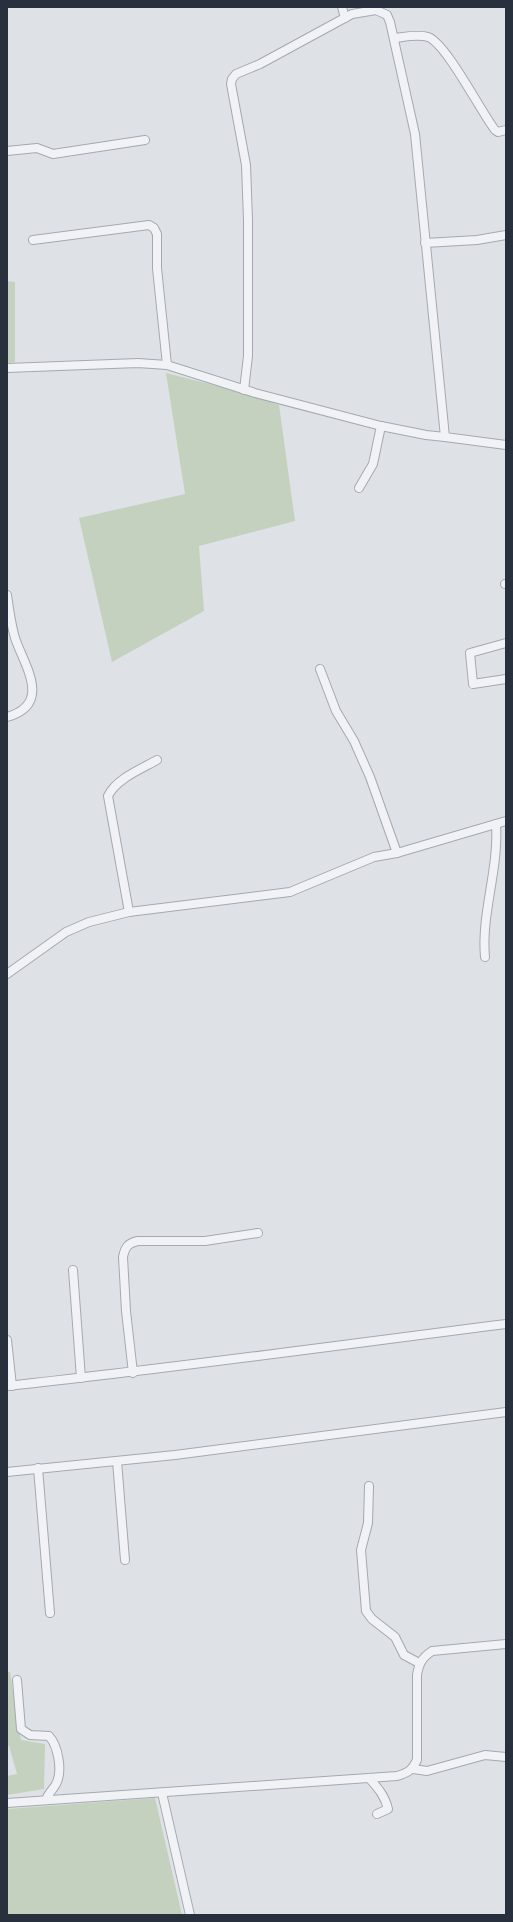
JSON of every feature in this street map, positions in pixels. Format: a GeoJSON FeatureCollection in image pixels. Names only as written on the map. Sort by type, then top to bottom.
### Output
{"type":"FeatureCollection","features":[{"type":"Feature","properties":{"kind":"street"},"geometry":{"type":"LineString","coordinates":[[342,7],[345,18]]}},
{"type":"Feature","properties":{"kind":"street"},"geometry":{"type":"LineString","coordinates":[[244,390],[248,356],[246,165],[231,84],[232,79],[236,74],[260,64],[352,14],[376,10],[387,15],[390,22],[415,134],[445,437]]}},
{"type":"Feature","properties":{"kind":"street"},"geometry":{"type":"LineString","coordinates":[[394,38],[426,37],[436,43],[456,68],[494,130],[498,132],[506,130]]}},
{"type":"Feature","properties":{"kind":"street"},"geometry":{"type":"LineString","coordinates":[[7,151],[37,148],[53,154],[145,140]]}},
{"type":"Feature","properties":{"kind":"street"},"geometry":{"type":"LineString","coordinates":[[33,240],[149,225],[154,228],[157,234],[157,268],[167,365]]}},
{"type":"Feature","properties":{"kind":"street"},"geometry":{"type":"LineString","coordinates":[[425,243],[476,240],[506,235]]}},
{"type":"Feature","properties":{"kind":"street"},"geometry":{"type":"LineString","coordinates":[[7,368],[138,363],[167,365],[244,390],[381,426],[411,432],[506,445]]}},
{"type":"Feature","properties":{"kind":"street"},"geometry":{"type":"LineString","coordinates":[[359,488],[373,464],[381,426]]}},
{"type":"Feature","properties":{"kind":"street"},"geometry":{"type":"LineString","coordinates":[[7,595],[16,639],[31,675],[33,689],[28,704],[15,715],[7,717]]}},
{"type":"Feature","properties":{"kind":"street"},"geometry":{"type":"LineString","coordinates":[[506,643],[470,652],[473,684],[506,679]]}},
{"type":"Feature","properties":{"kind":"street"},"geometry":{"type":"LineString","coordinates":[[320,669],[336,711],[354,741],[370,777],[397,852]]}},
{"type":"Feature","properties":{"kind":"street"},"geometry":{"type":"LineString","coordinates":[[129,912],[108,796],[111,790],[120,782],[157,760]]}},
{"type":"Feature","properties":{"kind":"street"},"geometry":{"type":"LineString","coordinates":[[7,974],[66,932],[90,922],[129,912],[290,892],[374,857],[506,822]]}},
{"type":"Feature","properties":{"kind":"street"},"geometry":{"type":"LineString","coordinates":[[485,957],[484,942],[495,861],[496,824]]}},
{"type":"Feature","properties":{"kind":"street"},"geometry":{"type":"LineString","coordinates":[[133,1373],[126,1311],[123,1257],[125,1248],[130,1243],[138,1241],[205,1241],[258,1233]]}},
{"type":"Feature","properties":{"kind":"street"},"geometry":{"type":"LineString","coordinates":[[73,1270],[81,1378]]}},
{"type":"Feature","properties":{"kind":"street"},"geometry":{"type":"LineString","coordinates":[[7,1340],[10,1386],[133,1373],[344,1344],[506,1324]]}},
{"type":"Feature","properties":{"kind":"street"},"geometry":{"type":"LineString","coordinates":[[7,1472],[117,1461],[506,1412]]}},
{"type":"Feature","properties":{"kind":"street"},"geometry":{"type":"LineString","coordinates":[[117,1461],[125,1560]]}},
{"type":"Feature","properties":{"kind":"street"},"geometry":{"type":"LineString","coordinates":[[38,1468],[50,1613]]}},
{"type":"Feature","properties":{"kind":"street"},"geometry":{"type":"LineString","coordinates":[[370,1486],[368,1523],[361,1550],[366,1611],[372,1619],[395,1637],[404,1655],[419,1663]]}},
{"type":"Feature","properties":{"kind":"street"},"geometry":{"type":"LineString","coordinates":[[413,1769],[417,1760],[417,1674],[419,1663],[432,1651],[506,1644]]}},
{"type":"Feature","properties":{"kind":"street"},"geometry":{"type":"LineString","coordinates":[[17,1680],[21,1729],[30,1735],[49,1736],[56,1747],[58,1774],[56,1783],[46,1800]]}},
{"type":"Feature","properties":{"kind":"street"},"geometry":{"type":"LineString","coordinates":[[7,1803],[397,1776],[413,1769],[427,1771],[485,1755],[506,1756]]}},
{"type":"Feature","properties":{"kind":"street"},"geometry":{"type":"LineString","coordinates":[[369,1778],[382,1793],[388,1808],[377,1814]]}},
{"type":"Feature","properties":{"kind":"street"},"geometry":{"type":"LineString","coordinates":[[162,1793],[190,1915]]}},
{"type":"Feature","properties":{"kind":"green space"},"geometry":{"type":"Polygon","coordinates":[[[7,281],[15,282],[15,362],[7,363],[7,281]]]}},
{"type":"Feature","properties":{"kind":"green space"},"geometry":{"type":"Polygon","coordinates":[[[166,373],[225,388],[279,405],[295,521],[199,546],[204,611],[112,662],[79,518],[185,494],[166,373]]]}},
{"type":"Feature","properties":{"kind":"green space"},"geometry":{"type":"Polygon","coordinates":[[[7,1672],[10,1672],[21,1740],[45,1744],[44,1789],[7,1795],[7,1776],[17,1774],[9,1746],[7,1745],[7,1672]]]}},
{"type":"Feature","properties":{"kind":"green space"},"geometry":{"type":"Polygon","coordinates":[[[155,1798],[182,1915],[7,1915],[7,1809],[155,1798]]]}}]}
